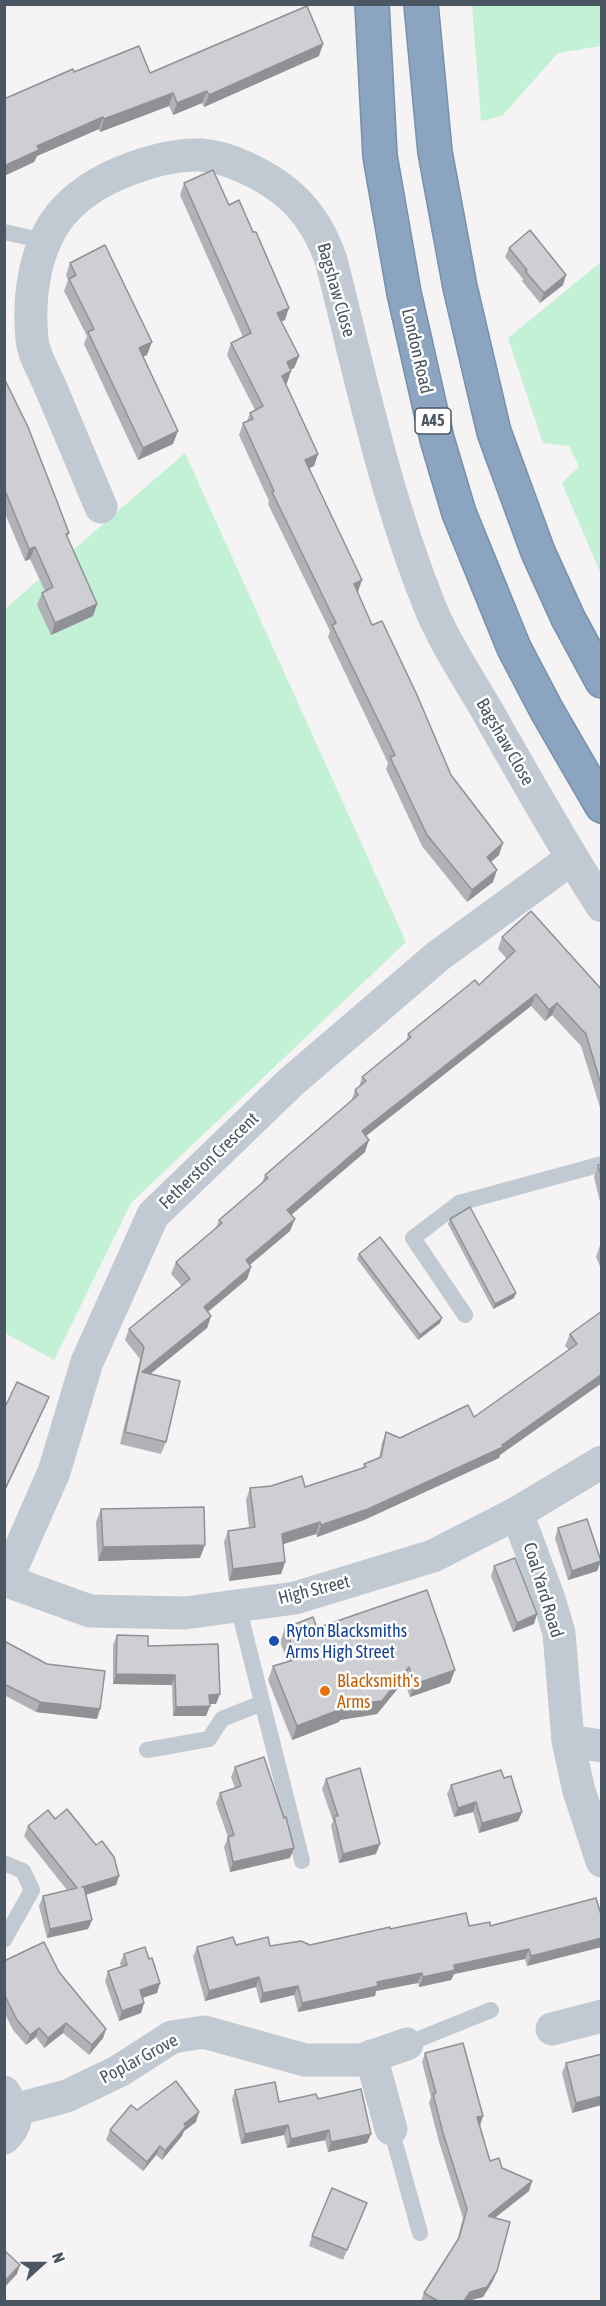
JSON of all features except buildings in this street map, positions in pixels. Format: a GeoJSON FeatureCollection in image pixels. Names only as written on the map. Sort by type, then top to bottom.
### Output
{"type":"FeatureCollection","features":[{"type":"Feature","properties":{"kind":"highway","name":"London Road"},"geometry":{"type":"LineString","coordinates":[[372,4],[380,156],[404,293],[437,439],[459,513],[514,648],[547,711],[602,806]]}},
{"type":"Feature","properties":{"kind":"highway"},"geometry":{"type":"LineString","coordinates":[[421,4],[435,152],[460,287],[494,432],[538,552],[568,618],[602,681]]}},
{"type":"Feature","properties":{"kind":"street","name":"Bagshaw Close"},"geometry":{"type":"LineString","coordinates":[[101,507],[32,342],[33,292],[45,241],[59,217],[97,183],[141,165],[184,156],[219,157],[277,184],[296,199],[324,239],[375,441],[428,603],[572,859],[602,906]]}},
{"type":"Feature","properties":{"kind":"street","name":"Fetherston Crescent"},"geometry":{"type":"LineString","coordinates":[[5,1580],[54,1472],[87,1362],[153,1215],[291,1082],[438,956],[572,859]]}},
{"type":"Feature","properties":{"kind":"street","name":"High Street"},"geometry":{"type":"LineString","coordinates":[[5,1580],[90,1611],[185,1613],[295,1598],[433,1556],[517,1512],[602,1462]]}},
{"type":"Feature","properties":{"kind":"street","name":"Coal Yard Road"},"geometry":{"type":"LineString","coordinates":[[517,1512],[546,1589],[559,1633],[568,1741],[579,1791],[602,1861]]}},
{"type":"Feature","properties":{"kind":"street"},"geometry":{"type":"LineString","coordinates":[[568,1741],[602,1746]]}},
{"type":"Feature","properties":{"kind":"street"},"geometry":{"type":"LineString","coordinates":[[552,2029],[602,2016]]}},
{"type":"Feature","properties":{"kind":"street","name":"Poplar Grove"},"geometry":{"type":"LineString","coordinates":[[8,2113],[67,2096],[119,2071],[172,2037],[204,2032],[305,2060],[362,2060],[407,2044]]}},
{"type":"Feature","properties":{"kind":"street"},"geometry":{"type":"LineString","coordinates":[[371,2056],[391,2129]]}},
{"type":"Feature","properties":{"kind":"lane"},"geometry":{"type":"LineString","coordinates":[[4,232],[45,241]]}},
{"type":"Feature","properties":{"kind":"lane"},"geometry":{"type":"LineString","coordinates":[[465,1315],[412,1238],[459,1203],[602,1164]]}},
{"type":"Feature","properties":{"kind":"lane"},"geometry":{"type":"LineString","coordinates":[[238,1606],[302,1861]]}},
{"type":"Feature","properties":{"kind":"lane"},"geometry":{"type":"LineString","coordinates":[[147,1750],[209,1739],[222,1719],[262,1703]]}},
{"type":"Feature","properties":{"kind":"lane"},"geometry":{"type":"LineString","coordinates":[[4,1863],[23,1871],[32,1890],[4,1940]]}},
{"type":"Feature","properties":{"kind":"lane","name":"Poplar Grove"},"geometry":{"type":"LineString","coordinates":[[407,2044],[491,2010]]}},
{"type":"Feature","properties":{"kind":"lane"},"geometry":{"type":"LineString","coordinates":[[391,2129],[420,2233]]}},
{"type":"Feature","properties":{"kind":"green space"},"geometry":{"type":"Polygon","coordinates":[[[472,5],[601,5],[601,46],[558,53],[502,116],[481,121],[472,5]]]}},
{"type":"Feature","properties":{"kind":"green space"},"geometry":{"type":"Polygon","coordinates":[[[601,262],[601,574],[562,483],[579,467],[569,446],[543,443],[508,338],[601,262]]]}},
{"type":"Feature","properties":{"kind":"green space"},"geometry":{"type":"Polygon","coordinates":[[[185,453],[406,942],[131,1203],[54,1360],[5,1333],[5,609],[185,453]]]}},
{"type":"Feature","properties":{"kind":"place","name":"Ryton Blacksmiths Arms High Street"},"geometry":{"type":"Point","coordinates":[274,1641]}},
{"type":"Feature","properties":{"kind":"place","name":"Blacksmith's Arms"},"geometry":{"type":"Point","coordinates":[325,1691]}}]}
